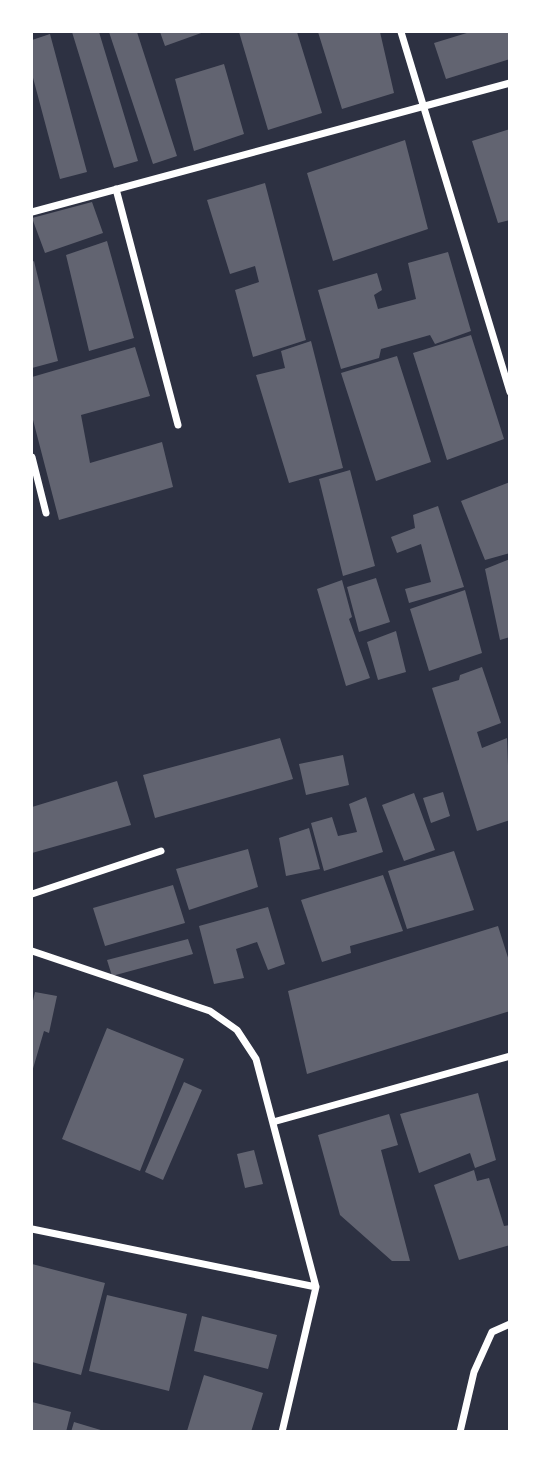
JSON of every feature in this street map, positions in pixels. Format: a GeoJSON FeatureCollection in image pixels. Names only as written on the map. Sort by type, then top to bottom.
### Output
{"type":"FeatureCollection","features":[{"type":"Feature","properties":{"kind":"street"},"geometry":{"type":"LineString","coordinates":[[401,32],[509,392]]}},
{"type":"Feature","properties":{"kind":"street"},"geometry":{"type":"LineString","coordinates":[[32,212],[509,83]]}},
{"type":"Feature","properties":{"kind":"street"},"geometry":{"type":"LineString","coordinates":[[116,189],[178,425]]}},
{"type":"Feature","properties":{"kind":"street"},"geometry":{"type":"LineString","coordinates":[[32,457],[46,513]]}},
{"type":"Feature","properties":{"kind":"street"},"geometry":{"type":"LineString","coordinates":[[32,894],[161,851]]}},
{"type":"Feature","properties":{"kind":"street"},"geometry":{"type":"LineString","coordinates":[[32,951],[210,1011],[237,1030],[256,1059],[316,1287],[282,1432]]}},
{"type":"Feature","properties":{"kind":"street"},"geometry":{"type":"LineString","coordinates":[[273,1122],[509,1056]]}},
{"type":"Feature","properties":{"kind":"street"},"geometry":{"type":"LineString","coordinates":[[32,1229],[316,1287]]}},
{"type":"Feature","properties":{"kind":"street"},"geometry":{"type":"LineString","coordinates":[[460,1432],[474,1372],[492,1332],[509,1324]]}},
{"type":"Feature","properties":{"kind":"building"},"geometry":{"type":"Polygon","coordinates":[[[72,32],[99,32],[138,161],[114,168],[72,32]]]}},
{"type":"Feature","properties":{"kind":"building"},"geometry":{"type":"Polygon","coordinates":[[[109,32],[137,32],[177,156],[153,164],[109,32]]]}},
{"type":"Feature","properties":{"kind":"building"},"geometry":{"type":"Polygon","coordinates":[[[160,32],[204,32],[165,46],[160,32]]]}},
{"type":"Feature","properties":{"kind":"building"},"geometry":{"type":"Polygon","coordinates":[[[239,32],[297,32],[322,113],[268,130],[239,32]]]}},
{"type":"Feature","properties":{"kind":"building"},"geometry":{"type":"Polygon","coordinates":[[[318,32],[380,32],[394,93],[342,109],[318,32]]]}},
{"type":"Feature","properties":{"kind":"building"},"geometry":{"type":"Polygon","coordinates":[[[470,32],[510,32],[510,59],[446,79],[434,43],[470,32]]]}},
{"type":"Feature","properties":{"kind":"building"},"geometry":{"type":"Polygon","coordinates":[[[50,34],[87,172],[60,179],[32,74],[32,40],[50,34]]]}},
{"type":"Feature","properties":{"kind":"building"},"geometry":{"type":"Polygon","coordinates":[[[224,64],[244,134],[194,151],[175,79],[224,64]]]}},
{"type":"Feature","properties":{"kind":"building"},"geometry":{"type":"Polygon","coordinates":[[[510,129],[510,220],[498,223],[472,141],[510,129]]]}},
{"type":"Feature","properties":{"kind":"building"},"geometry":{"type":"Polygon","coordinates":[[[405,140],[428,229],[333,261],[307,173],[405,140]]]}},
{"type":"Feature","properties":{"kind":"building"},"geometry":{"type":"Polygon","coordinates":[[[265,183],[306,340],[253,357],[235,290],[259,282],[255,266],[230,274],[207,200],[265,183]]]}},
{"type":"Feature","properties":{"kind":"building"},"geometry":{"type":"Polygon","coordinates":[[[92,202],[103,233],[45,253],[32,218],[92,202]]]}},
{"type":"Feature","properties":{"kind":"building"},"geometry":{"type":"Polygon","coordinates":[[[107,241],[134,338],[89,351],[66,255],[107,241]]]}},
{"type":"Feature","properties":{"kind":"building"},"geometry":{"type":"Polygon","coordinates":[[[448,252],[471,331],[435,344],[430,335],[381,349],[379,358],[341,369],[318,290],[377,273],[382,290],[374,295],[378,309],[416,299],[408,263],[448,252]]]}},
{"type":"Feature","properties":{"kind":"building"},"geometry":{"type":"Polygon","coordinates":[[[34,261],[58,361],[32,368],[32,262],[34,261]]]}},
{"type":"Feature","properties":{"kind":"building"},"geometry":{"type":"Polygon","coordinates":[[[471,335],[504,439],[447,460],[413,353],[471,335]]]}},
{"type":"Feature","properties":{"kind":"building"},"geometry":{"type":"Polygon","coordinates":[[[311,341],[343,468],[289,483],[256,375],[285,368],[281,351],[311,341]]]}},
{"type":"Feature","properties":{"kind":"building"},"geometry":{"type":"Polygon","coordinates":[[[135,347],[150,396],[81,415],[90,463],[162,442],[173,487],[59,520],[32,416],[32,377],[135,347]]]}},
{"type":"Feature","properties":{"kind":"building"},"geometry":{"type":"Polygon","coordinates":[[[397,356],[431,462],[376,481],[341,373],[397,356]]]}},
{"type":"Feature","properties":{"kind":"building"},"geometry":{"type":"Polygon","coordinates":[[[350,470],[375,566],[343,576],[319,479],[350,470]]]}},
{"type":"Feature","properties":{"kind":"building"},"geometry":{"type":"Polygon","coordinates":[[[510,482],[510,553],[485,560],[461,501],[510,482]]]}},
{"type":"Feature","properties":{"kind":"building"},"geometry":{"type":"Polygon","coordinates":[[[438,506],[464,587],[409,603],[405,589],[431,582],[421,544],[397,553],[391,537],[415,528],[413,515],[438,506]]]}},
{"type":"Feature","properties":{"kind":"building"},"geometry":{"type":"Polygon","coordinates":[[[510,559],[510,637],[500,640],[485,569],[510,559]]]}},
{"type":"Feature","properties":{"kind":"building"},"geometry":{"type":"Polygon","coordinates":[[[376,578],[390,622],[359,632],[347,587],[376,578]]]}},
{"type":"Feature","properties":{"kind":"building"},"geometry":{"type":"Polygon","coordinates":[[[342,580],[352,617],[349,619],[370,678],[346,686],[317,589],[342,580]]]}},
{"type":"Feature","properties":{"kind":"building"},"geometry":{"type":"Polygon","coordinates":[[[465,590],[482,653],[429,671],[410,609],[465,590]]]}},
{"type":"Feature","properties":{"kind":"building"},"geometry":{"type":"Polygon","coordinates":[[[396,631],[406,672],[378,680],[367,642],[396,631]]]}},
{"type":"Feature","properties":{"kind":"building"},"geometry":{"type":"Polygon","coordinates":[[[482,667],[501,723],[477,732],[482,748],[507,738],[510,820],[477,831],[432,688],[459,680],[460,675],[482,667]]]}},
{"type":"Feature","properties":{"kind":"building"},"geometry":{"type":"Polygon","coordinates":[[[280,738],[293,779],[155,818],[143,775],[280,738]]]}},
{"type":"Feature","properties":{"kind":"building"},"geometry":{"type":"Polygon","coordinates":[[[343,755],[349,785],[306,795],[299,764],[343,755]]]}},
{"type":"Feature","properties":{"kind":"building"},"geometry":{"type":"Polygon","coordinates":[[[117,781],[131,825],[32,853],[32,807],[117,781]]]}},
{"type":"Feature","properties":{"kind":"building"},"geometry":{"type":"Polygon","coordinates":[[[443,792],[450,816],[431,823],[423,798],[443,792]]]}},
{"type":"Feature","properties":{"kind":"building"},"geometry":{"type":"Polygon","coordinates":[[[414,793],[435,850],[404,861],[382,805],[414,793]]]}},
{"type":"Feature","properties":{"kind":"building"},"geometry":{"type":"Polygon","coordinates":[[[366,797],[383,852],[324,871],[311,823],[332,817],[338,836],[357,832],[349,804],[366,797]]]}},
{"type":"Feature","properties":{"kind":"building"},"geometry":{"type":"Polygon","coordinates":[[[309,828],[320,869],[286,876],[279,838],[309,828]]]}},
{"type":"Feature","properties":{"kind":"building"},"geometry":{"type":"Polygon","coordinates":[[[248,849],[258,887],[189,910],[176,869],[248,849]]]}},
{"type":"Feature","properties":{"kind":"building"},"geometry":{"type":"Polygon","coordinates":[[[454,851],[474,910],[407,929],[388,871],[454,851]]]}},
{"type":"Feature","properties":{"kind":"building"},"geometry":{"type":"Polygon","coordinates":[[[383,875],[403,931],[350,946],[351,953],[322,962],[301,900],[383,875]]]}},
{"type":"Feature","properties":{"kind":"building"},"geometry":{"type":"Polygon","coordinates":[[[173,885],[185,923],[105,946],[93,908],[173,885]]]}},
{"type":"Feature","properties":{"kind":"building"},"geometry":{"type":"Polygon","coordinates":[[[268,907],[285,964],[268,970],[257,942],[236,949],[244,978],[214,984],[199,926],[268,907]]]}},
{"type":"Feature","properties":{"kind":"building"},"geometry":{"type":"Polygon","coordinates":[[[498,926],[510,964],[510,1011],[307,1074],[288,991],[498,926]]]}},
{"type":"Feature","properties":{"kind":"building"},"geometry":{"type":"Polygon","coordinates":[[[188,939],[193,954],[112,976],[107,960],[188,939]]]}},
{"type":"Feature","properties":{"kind":"building"},"geometry":{"type":"Polygon","coordinates":[[[35,992],[57,996],[49,1033],[44,1031],[32,1072],[32,1005],[35,992]]]}},
{"type":"Feature","properties":{"kind":"building"},"geometry":{"type":"Polygon","coordinates":[[[107,1028],[184,1059],[140,1171],[62,1139],[107,1028]]]}},
{"type":"Feature","properties":{"kind":"building"},"geometry":{"type":"Polygon","coordinates":[[[184,1082],[202,1090],[163,1180],[145,1172],[184,1082]]]}},
{"type":"Feature","properties":{"kind":"building"},"geometry":{"type":"Polygon","coordinates":[[[478,1093],[496,1160],[475,1168],[470,1153],[419,1173],[400,1114],[478,1093]]]}},
{"type":"Feature","properties":{"kind":"building"},"geometry":{"type":"Polygon","coordinates":[[[389,1114],[398,1145],[381,1150],[410,1261],[392,1261],[340,1215],[318,1135],[389,1114]]]}},
{"type":"Feature","properties":{"kind":"building"},"geometry":{"type":"Polygon","coordinates":[[[254,1150],[263,1184],[245,1188],[237,1154],[254,1150]]]}},
{"type":"Feature","properties":{"kind":"building"},"geometry":{"type":"Polygon","coordinates":[[[474,1170],[477,1181],[489,1178],[504,1226],[510,1225],[510,1245],[459,1260],[434,1185],[474,1170]]]}},
{"type":"Feature","properties":{"kind":"building"},"geometry":{"type":"Polygon","coordinates":[[[32,1264],[105,1283],[81,1375],[32,1362],[32,1264]]]}},
{"type":"Feature","properties":{"kind":"building"},"geometry":{"type":"Polygon","coordinates":[[[107,1295],[187,1314],[169,1391],[89,1371],[107,1295]]]}},
{"type":"Feature","properties":{"kind":"building"},"geometry":{"type":"Polygon","coordinates":[[[202,1316],[277,1335],[268,1369],[194,1351],[202,1316]]]}},
{"type":"Feature","properties":{"kind":"building"},"geometry":{"type":"Polygon","coordinates":[[[204,1375],[263,1393],[251,1432],[187,1431],[204,1375]]]}},
{"type":"Feature","properties":{"kind":"building"},"geometry":{"type":"Polygon","coordinates":[[[32,1402],[71,1412],[66,1432],[32,1432],[32,1402]]]}},
{"type":"Feature","properties":{"kind":"building"},"geometry":{"type":"Polygon","coordinates":[[[74,1422],[104,1431],[104,1432],[71,1432],[74,1422]]]}}]}
